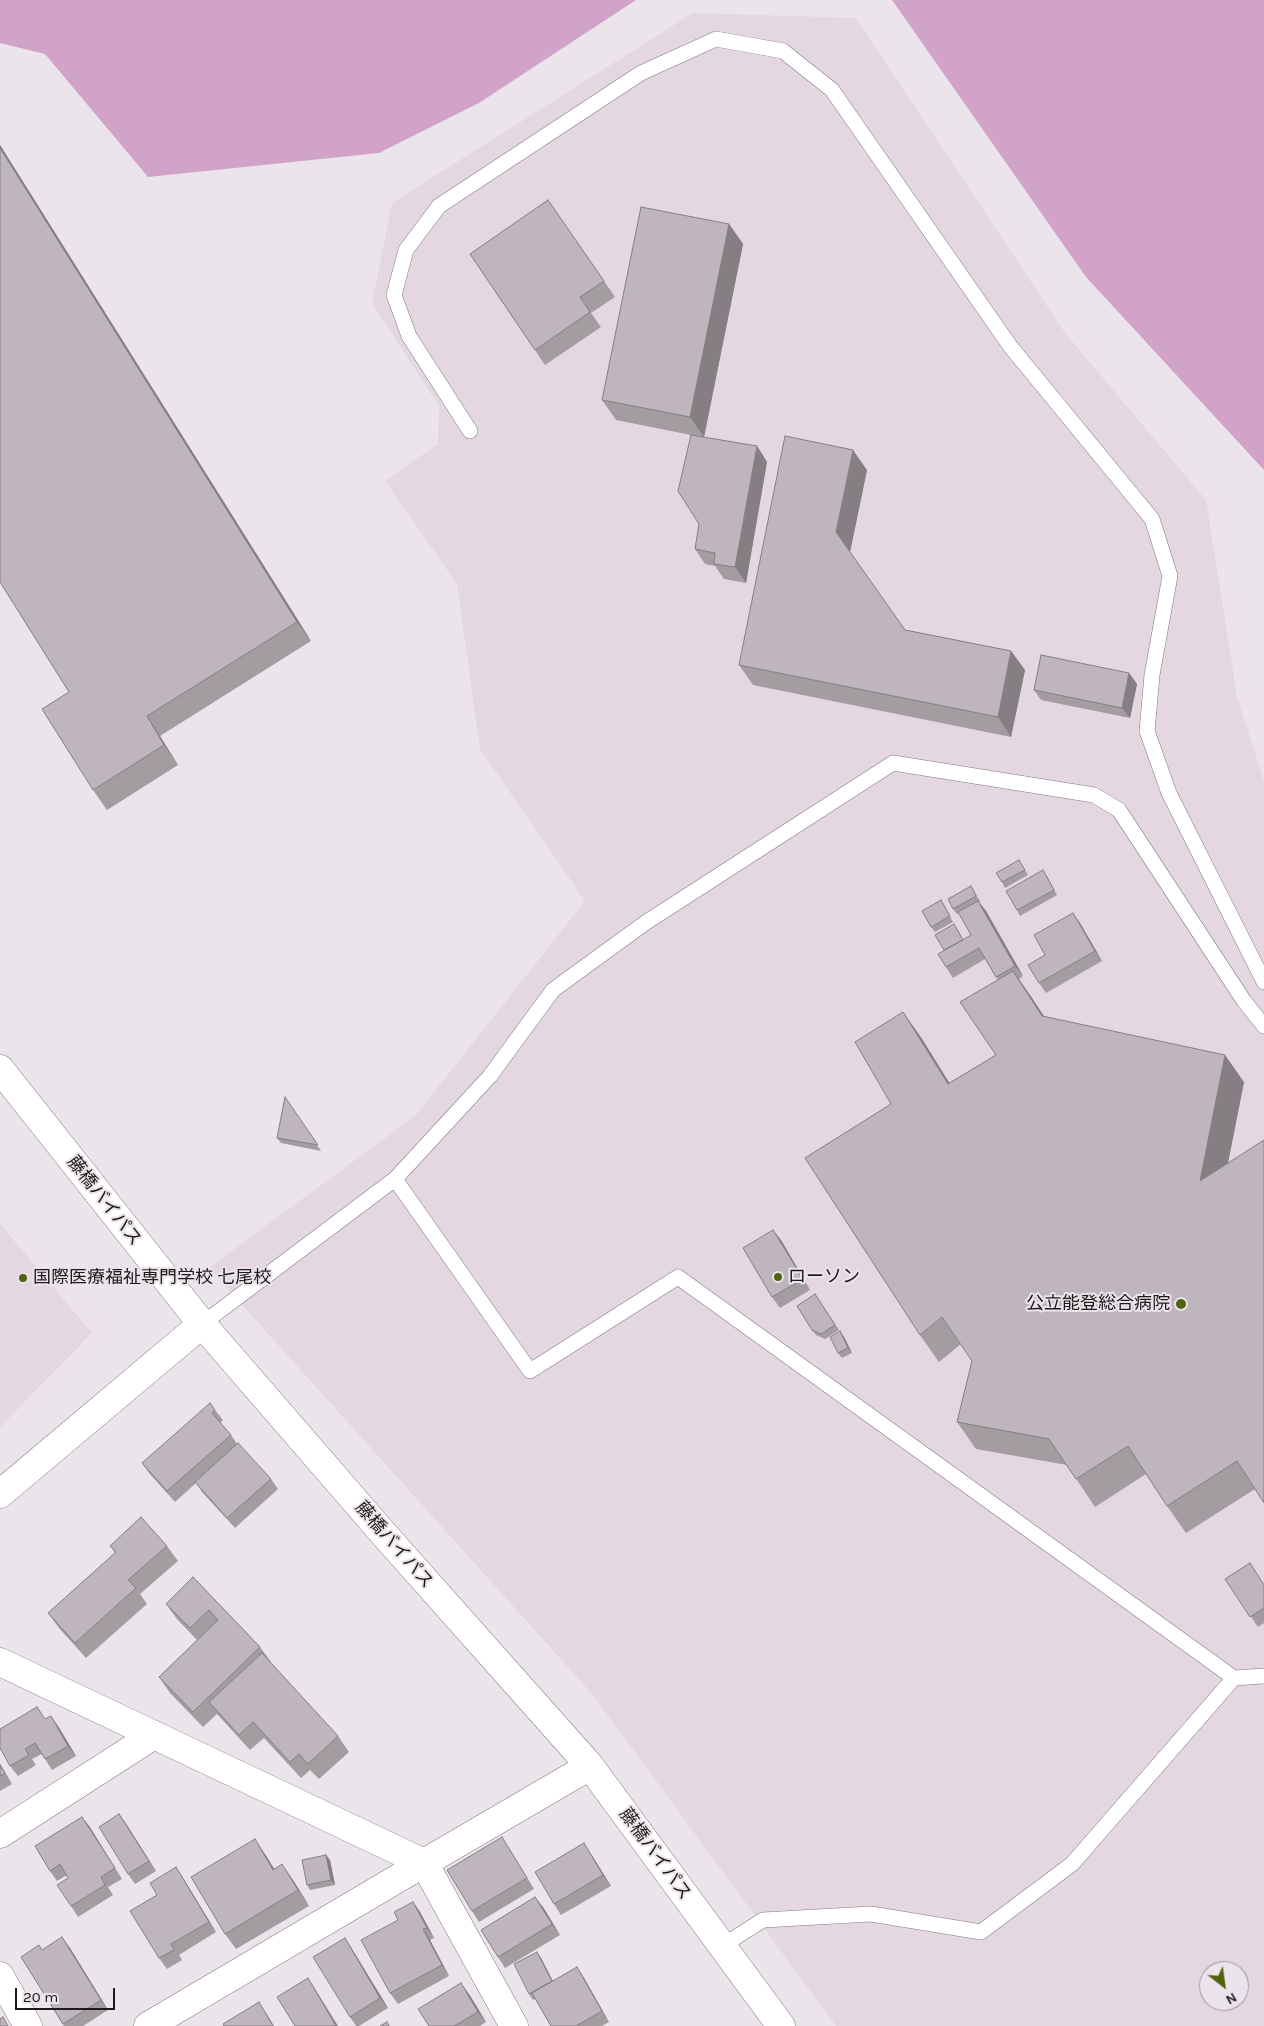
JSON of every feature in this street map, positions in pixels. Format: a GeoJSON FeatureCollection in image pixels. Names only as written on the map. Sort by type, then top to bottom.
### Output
{"type":"FeatureCollection","features":[{"type":"Feature","properties":{"kind":"main road","name":"藤橋バイパス"},"geometry":{"type":"LineString","coordinates":[[0,1069],[202,1324],[382,1532],[590,1766],[781,2026]]}},
{"type":"Feature","properties":{"kind":"main road"},"geometry":{"type":"LineString","coordinates":[[0,1494],[202,1324]]}},
{"type":"Feature","properties":{"kind":"main road"},"geometry":{"type":"LineString","coordinates":[[0,1662],[424,1863],[514,2026]]}},
{"type":"Feature","properties":{"kind":"main road"},"geometry":{"type":"LineString","coordinates":[[0,1834],[154,1735]]}},
{"type":"Feature","properties":{"kind":"main road"},"geometry":{"type":"LineString","coordinates":[[148,2026],[590,1766]]}},
{"type":"Feature","properties":{"kind":"main road"},"geometry":{"type":"LineString","coordinates":[[0,1976],[28,2026]]}},
{"type":"Feature","properties":{"kind":"lane"},"geometry":{"type":"LineString","coordinates":[[470,431],[409,336],[394,295],[406,250],[439,206],[641,73],[716,38],[783,51],[832,90],[1010,346],[1152,519],[1170,576],[1152,674],[1147,731],[1169,793],[1264,982]]}},
{"type":"Feature","properties":{"kind":"lane"},"geometry":{"type":"LineString","coordinates":[[202,1324],[394,1179],[490,1076],[554,990],[644,923],[893,763],[1094,796],[1120,810],[1244,1001],[1264,1026]]}},
{"type":"Feature","properties":{"kind":"lane"},"geometry":{"type":"LineString","coordinates":[[394,1179],[530,1371],[678,1277],[1234,1678],[1264,1676]]}},
{"type":"Feature","properties":{"kind":"lane"},"geometry":{"type":"LineString","coordinates":[[722,1946],[763,1920],[861,1914],[981,1932],[1072,1864],[1234,1678]]}},
{"type":"Feature","properties":{"kind":"shaded area"},"geometry":{"type":"Polygon","coordinates":[[[0,0],[636,0],[479,103],[379,153],[148,177],[45,54],[0,43],[0,0]]]}},
{"type":"Feature","properties":{"kind":"shaded area"},"geometry":{"type":"Polygon","coordinates":[[[892,0],[1264,0],[1264,470],[1086,277],[892,0]]]}},
{"type":"Feature","properties":{"kind":"shaded area"},"geometry":{"type":"Polygon","coordinates":[[[693,13],[856,18],[1065,333],[1206,500],[1237,697],[1264,781],[1264,2026],[836,2026],[593,1695],[209,1268],[416,1115],[585,901],[480,749],[457,584],[385,481],[438,444],[439,406],[372,303],[392,203],[693,13]]]}},
{"type":"Feature","properties":{"kind":"shaded area","name":"国際医療福祉専門学校 七尾校"},"geometry":{"type":"Polygon","coordinates":[[[0,1224],[92,1333],[0,1427],[0,1224]]]}},
{"type":"Feature","properties":{"kind":"building"},"geometry":{"type":"Polygon","coordinates":[[[0,148],[297,622],[147,716],[164,745],[93,790],[42,709],[69,692],[0,582],[0,148]]]}},
{"type":"Feature","properties":{"kind":"building"},"geometry":{"type":"Polygon","coordinates":[[[548,200],[604,281],[580,297],[590,312],[535,350],[470,254],[548,200]]]}},
{"type":"Feature","properties":{"kind":"building"},"geometry":{"type":"Polygon","coordinates":[[[641,207],[729,224],[690,417],[602,400],[641,207]]]}},
{"type":"Feature","properties":{"kind":"building"},"geometry":{"type":"Polygon","coordinates":[[[691,435],[757,446],[735,567],[714,564],[715,553],[695,549],[699,524],[678,491],[691,435]]]}},
{"type":"Feature","properties":{"kind":"building"},"geometry":{"type":"Polygon","coordinates":[[[785,436],[853,450],[836,532],[905,630],[1011,651],[998,717],[739,665],[785,436]]]}},
{"type":"Feature","properties":{"kind":"building"},"geometry":{"type":"Polygon","coordinates":[[[1041,655],[1129,673],[1122,708],[1034,690],[1041,655]]]}},
{"type":"Feature","properties":{"kind":"building"},"geometry":{"type":"Polygon","coordinates":[[[1019,860],[1025,870],[1002,882],[996,873],[1019,860]]]}},
{"type":"Feature","properties":{"kind":"building"},"geometry":{"type":"Polygon","coordinates":[[[1043,870],[1054,890],[1017,910],[1006,891],[1043,870]]]}},
{"type":"Feature","properties":{"kind":"building"},"geometry":{"type":"Polygon","coordinates":[[[971,886],[976,896],[953,909],[948,899],[971,886]]]}},
{"type":"Feature","properties":{"kind":"building"},"geometry":{"type":"Polygon","coordinates":[[[941,900],[950,916],[931,927],[922,911],[941,900]]]}},
{"type":"Feature","properties":{"kind":"building"},"geometry":{"type":"Polygon","coordinates":[[[978,901],[1015,966],[996,977],[979,948],[946,967],[938,954],[971,935],[958,912],[978,901]]]}},
{"type":"Feature","properties":{"kind":"building"},"geometry":{"type":"Polygon","coordinates":[[[1073,913],[1095,951],[1039,983],[1028,965],[1045,955],[1034,935],[1073,913]]]}},
{"type":"Feature","properties":{"kind":"building"},"geometry":{"type":"Polygon","coordinates":[[[954,924],[963,940],[944,950],[935,935],[954,924]]]}},
{"type":"Feature","properties":{"kind":"building","name":"公立能登総合病院"},"geometry":{"type":"Polygon","coordinates":[[[1013,971],[1042,1016],[1225,1055],[1200,1181],[1264,1140],[1264,1503],[1237,1461],[1167,1506],[1128,1446],[1076,1479],[1049,1439],[957,1422],[972,1361],[942,1317],[920,1335],[805,1158],[891,1104],[855,1042],[903,1012],[948,1084],[996,1055],[960,1002],[1013,971]]]}},
{"type":"Feature","properties":{"kind":"building"},"geometry":{"type":"Polygon","coordinates":[[[285,1097],[318,1145],[277,1138],[285,1097]]]}},
{"type":"Feature","properties":{"kind":"building"},"geometry":{"type":"Polygon","coordinates":[[[773,1230],[803,1279],[772,1297],[743,1248],[773,1230]]]}},
{"type":"Feature","properties":{"kind":"building"},"geometry":{"type":"Polygon","coordinates":[[[815,1294],[835,1325],[821,1334],[812,1330],[797,1306],[815,1294]]]}},
{"type":"Feature","properties":{"kind":"building"},"geometry":{"type":"Polygon","coordinates":[[[840,1331],[848,1348],[838,1353],[830,1337],[840,1331]]]}},
{"type":"Feature","properties":{"kind":"building"},"geometry":{"type":"Polygon","coordinates":[[[210,1403],[215,1410],[212,1413],[231,1435],[167,1491],[142,1463],[210,1403]]]}},
{"type":"Feature","properties":{"kind":"building"},"geometry":{"type":"Polygon","coordinates":[[[238,1443],[271,1479],[227,1518],[195,1482],[238,1443]]]}},
{"type":"Feature","properties":{"kind":"building"},"geometry":{"type":"Polygon","coordinates":[[[141,1517],[167,1546],[128,1580],[136,1588],[75,1643],[48,1613],[116,1552],[110,1546],[141,1517]]]}},
{"type":"Feature","properties":{"kind":"building"},"geometry":{"type":"Polygon","coordinates":[[[1250,1563],[1264,1585],[1264,1608],[1250,1617],[1225,1579],[1250,1563]]]}},
{"type":"Feature","properties":{"kind":"building"},"geometry":{"type":"Polygon","coordinates":[[[193,1577],[260,1647],[193,1712],[159,1677],[218,1620],[209,1610],[190,1628],[166,1604],[193,1577]]]}},
{"type":"Feature","properties":{"kind":"building"},"geometry":{"type":"Polygon","coordinates":[[[262,1653],[338,1736],[308,1764],[299,1754],[290,1762],[253,1722],[239,1735],[209,1702],[262,1653]]]}},
{"type":"Feature","properties":{"kind":"building"},"geometry":{"type":"Polygon","coordinates":[[[37,1707],[45,1719],[51,1716],[68,1746],[45,1759],[35,1743],[25,1749],[29,1755],[10,1766],[0,1748],[0,1729],[37,1707]]]}},
{"type":"Feature","properties":{"kind":"building"},"geometry":{"type":"Polygon","coordinates":[[[0,1766],[5,1773],[0,1776],[0,1766]]]}},
{"type":"Feature","properties":{"kind":"building"},"geometry":{"type":"Polygon","coordinates":[[[119,1814],[149,1861],[128,1874],[99,1827],[119,1814]]]}},
{"type":"Feature","properties":{"kind":"building"},"geometry":{"type":"Polygon","coordinates":[[[82,1817],[115,1868],[101,1877],[105,1885],[71,1906],[57,1885],[68,1878],[60,1864],[50,1871],[35,1846],[82,1817]]]}},
{"type":"Feature","properties":{"kind":"building"},"geometry":{"type":"Polygon","coordinates":[[[502,1837],[527,1878],[472,1911],[447,1870],[502,1837]]]}},
{"type":"Feature","properties":{"kind":"building"},"geometry":{"type":"Polygon","coordinates":[[[255,1839],[273,1870],[282,1864],[298,1890],[225,1934],[191,1877],[255,1839]]]}},
{"type":"Feature","properties":{"kind":"building"},"geometry":{"type":"Polygon","coordinates":[[[584,1843],[603,1875],[554,1904],[535,1872],[584,1843]]]}},
{"type":"Feature","properties":{"kind":"building"},"geometry":{"type":"Polygon","coordinates":[[[326,1855],[331,1880],[307,1885],[302,1860],[326,1855]]]}},
{"type":"Feature","properties":{"kind":"building"},"geometry":{"type":"Polygon","coordinates":[[[176,1867],[209,1922],[171,1944],[174,1950],[159,1958],[130,1911],[157,1895],[150,1883],[176,1867]]]}},
{"type":"Feature","properties":{"kind":"building"},"geometry":{"type":"Polygon","coordinates":[[[535,1897],[552,1924],[498,1957],[481,1930],[535,1897]]]}},
{"type":"Feature","properties":{"kind":"building"},"geometry":{"type":"Polygon","coordinates":[[[413,1902],[427,1928],[423,1929],[442,1965],[390,1993],[361,1940],[398,1920],[394,1912],[413,1902]]]}},
{"type":"Feature","properties":{"kind":"building"},"geometry":{"type":"Polygon","coordinates":[[[62,1937],[101,2000],[63,2024],[21,1957],[39,1945],[42,1950],[62,1937]]]}},
{"type":"Feature","properties":{"kind":"building"},"geometry":{"type":"Polygon","coordinates":[[[345,1938],[380,1998],[350,2017],[313,1957],[345,1938]]]}},
{"type":"Feature","properties":{"kind":"building"},"geometry":{"type":"Polygon","coordinates":[[[537,1952],[552,1981],[529,1994],[514,1964],[537,1952]]]}},
{"type":"Feature","properties":{"kind":"building"},"geometry":{"type":"Polygon","coordinates":[[[577,1967],[602,2011],[576,2026],[551,2026],[532,1993],[577,1967]]]}},
{"type":"Feature","properties":{"kind":"building"},"geometry":{"type":"Polygon","coordinates":[[[308,1978],[336,2026],[295,2026],[277,1997],[308,1978]]]}},
{"type":"Feature","properties":{"kind":"building"},"geometry":{"type":"Polygon","coordinates":[[[461,1983],[478,2012],[454,2026],[429,2026],[418,2009],[461,1983]]]}},
{"type":"Feature","properties":{"kind":"building"},"geometry":{"type":"Polygon","coordinates":[[[259,2002],[273,2026],[224,2026],[223,2024],[259,2002]]]}},
{"type":"Feature","properties":{"kind":"building"},"geometry":{"type":"Polygon","coordinates":[[[3,2017],[8,2026],[0,2026],[0,2019],[3,2017]]]}},
{"type":"Feature","properties":{"kind":"building"},"geometry":{"type":"Polygon","coordinates":[[[387,2022],[389,2026],[380,2026],[387,2022]]]}},
{"type":"Feature","properties":{"kind":"place","name":"ローソン"},"geometry":{"type":"Point","coordinates":[778,1277]}},
{"type":"Feature","properties":{"kind":"place","name":"国際医療福祉専門学校 七尾校"},"geometry":{"type":"Point","coordinates":[23,1278]}},
{"type":"Feature","properties":{"kind":"place","name":"公立能登総合病院"},"geometry":{"type":"Point","coordinates":[1181,1304]}}]}
